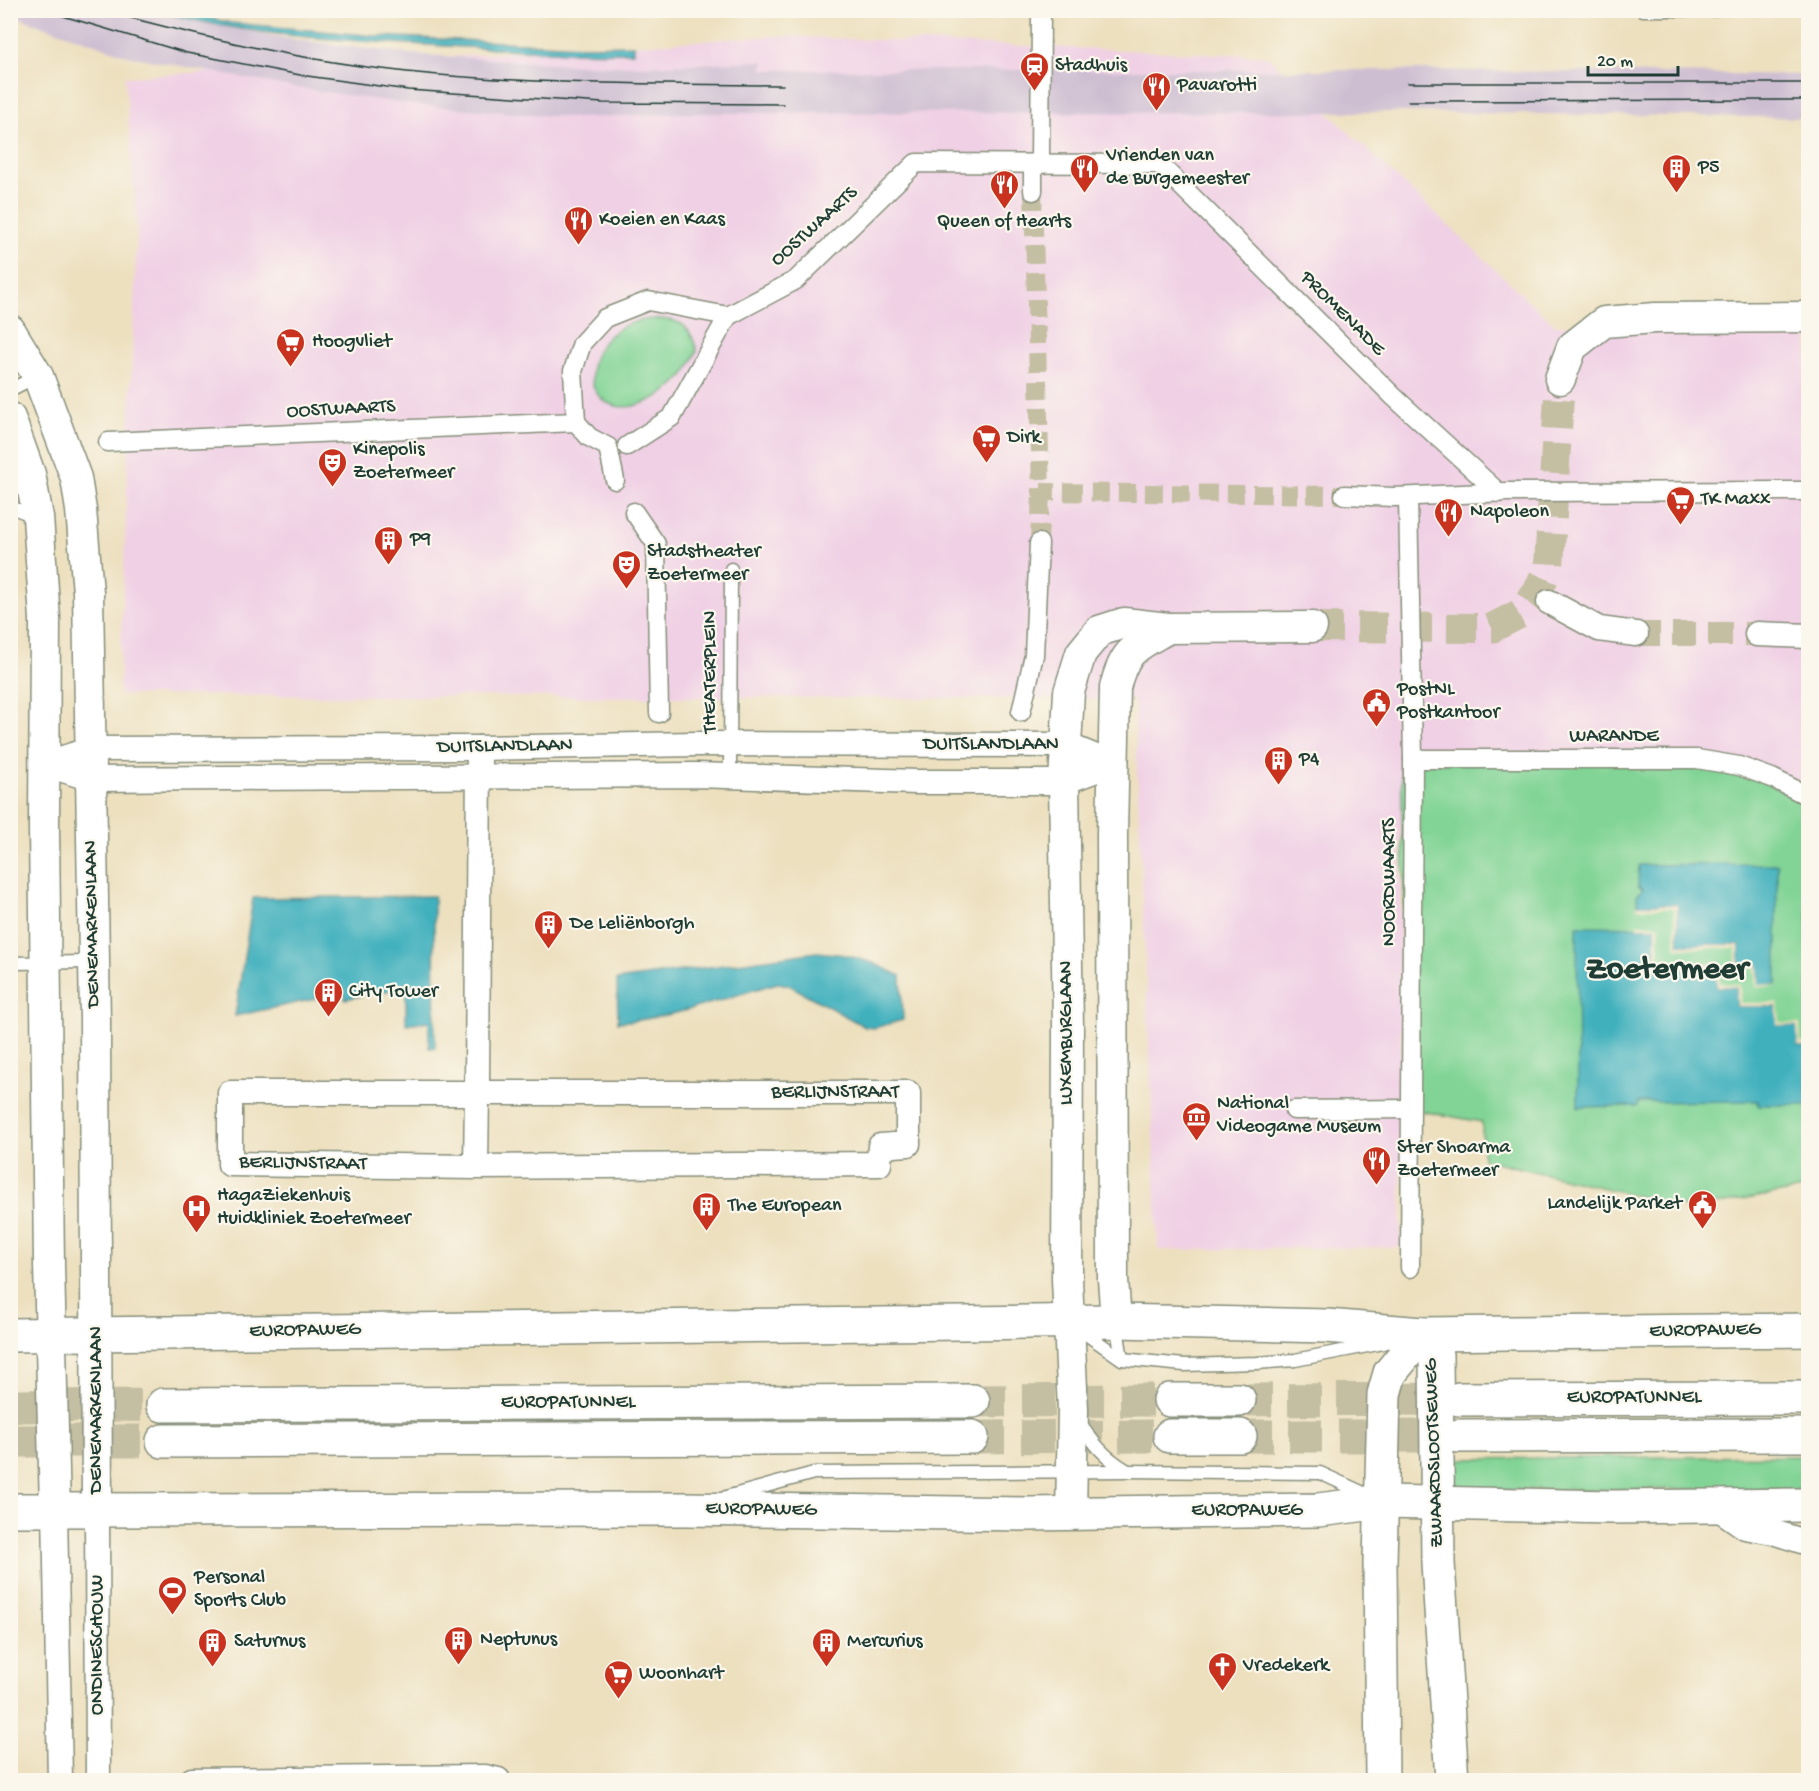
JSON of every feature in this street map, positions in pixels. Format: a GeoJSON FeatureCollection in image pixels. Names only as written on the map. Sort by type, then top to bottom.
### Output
{"type":"FeatureCollection","features":[{"type":"Feature","properties":{"kind":"main road","name":"EUROPAWEG"},"geometry":{"type":"LineString","coordinates":[[10,1335],[1068,1321],[1328,1326],[1422,1334],[1809,1330]]}},
{"type":"Feature","properties":{"kind":"main road","name":"ZWAARDSLOOTSEWEG"},"geometry":{"type":"LineString","coordinates":[[1382,1780],[1380,1563],[1384,1394],[1390,1373],[1422,1334],[1436,1354],[1439,1586],[1452,1780]]}},
{"type":"Feature","properties":{"kind":"main road","name":"EUROPATUNNEL"},"geometry":{"type":"LineString","coordinates":[[1459,1399],[1809,1398]]}},
{"type":"Feature","properties":{"kind":"main road"},"geometry":{"type":"LineString","coordinates":[[1170,1400],[1239,1400]]}},
{"type":"Feature","properties":{"kind":"main road","name":"EUROPATUNNEL"},"geometry":{"type":"LineString","coordinates":[[163,1405],[973,1401]]}},
{"type":"Feature","properties":{"kind":"main road","name":"EUROPATUNNEL"},"geometry":{"type":"LineString","coordinates":[[1459,1436],[1809,1435]]}},
{"type":"Feature","properties":{"kind":"main road"},"geometry":{"type":"LineString","coordinates":[[1170,1436],[1240,1436]]}},
{"type":"Feature","properties":{"kind":"main road","name":"EUROPATUNNEL"},"geometry":{"type":"LineString","coordinates":[[163,1441],[972,1437]]}},
{"type":"Feature","properties":{"kind":"main road","name":"EUROPAWEG"},"geometry":{"type":"LineString","coordinates":[[10,1510],[685,1509],[1071,1513],[1318,1510],[1383,1502],[1439,1501],[1505,1506],[1809,1505]]}},
{"type":"Feature","properties":{"kind":"street"},"geometry":{"type":"LineString","coordinates":[[1033,191],[1041,12]]}},
{"type":"Feature","properties":{"kind":"street","name":"OOSTWAARTS"},"geometry":{"type":"LineString","coordinates":[[728,316],[796,280],[916,164],[1036,164]]}},
{"type":"Feature","properties":{"kind":"street","name":"PROMENADE"},"geometry":{"type":"LineString","coordinates":[[1036,164],[1159,164],[1394,397],[1498,493]]}},
{"type":"Feature","properties":{"kind":"street"},"geometry":{"type":"LineString","coordinates":[[615,480],[608,447],[589,437],[576,422],[573,371],[582,343],[605,318],[648,301],[728,316],[672,417],[627,446]]}},
{"type":"Feature","properties":{"kind":"street"},"geometry":{"type":"LineString","coordinates":[[1560,379],[1572,348],[1604,322],[1655,318],[1809,317]]}},
{"type":"Feature","properties":{"kind":"street","name":"DENEMARKENLAAN"},"geometry":{"type":"LineString","coordinates":[[10,330],[39,376],[76,478],[88,591],[94,962],[97,1510]]}},
{"type":"Feature","properties":{"kind":"street"},"geometry":{"type":"LineString","coordinates":[[10,418],[30,474],[24,512],[45,619],[49,1247],[55,1510]]}},
{"type":"Feature","properties":{"kind":"street","name":"OOSTWAARTS"},"geometry":{"type":"LineString","coordinates":[[108,442],[576,422]]}},
{"type":"Feature","properties":{"kind":"street"},"geometry":{"type":"LineString","coordinates":[[1344,495],[1809,491]]}},
{"type":"Feature","properties":{"kind":"street","name":"NOORDWAARTS"},"geometry":{"type":"LineString","coordinates":[[1408,496],[1413,759],[1410,1268]]}},
{"type":"Feature","properties":{"kind":"street"},"geometry":{"type":"LineString","coordinates":[[634,512],[656,544],[659,713]]}},
{"type":"Feature","properties":{"kind":"street"},"geometry":{"type":"LineString","coordinates":[[1021,712],[1034,655],[1039,543]]}},
{"type":"Feature","properties":{"kind":"street"},"geometry":{"type":"LineString","coordinates":[[1549,602],[1599,629],[1636,634]]}},
{"type":"Feature","properties":{"kind":"street","name":"LUXEMBURGLAAN"},"geometry":{"type":"LineString","coordinates":[[1071,1513],[1072,1410],[1068,1321],[1068,1026],[1064,782],[1069,692],[1081,653],[1100,632],[1124,624],[1168,628],[1312,627]]}},
{"type":"Feature","properties":{"kind":"street"},"geometry":{"type":"LineString","coordinates":[[1116,1321],[1113,1279],[1112,835],[1115,688],[1119,672],[1130,652],[1168,628]]}},
{"type":"Feature","properties":{"kind":"street"},"geometry":{"type":"LineString","coordinates":[[1757,634],[1809,636]]}},
{"type":"Feature","properties":{"kind":"street","name":"DUITSLANDLAAN"},"geometry":{"type":"LineString","coordinates":[[45,764],[91,749],[479,748],[730,744],[1067,745],[1113,764]]}},
{"type":"Feature","properties":{"kind":"street"},"geometry":{"type":"LineString","coordinates":[[476,1167],[479,748]]}},
{"type":"Feature","properties":{"kind":"street","name":"WARANDE"},"geometry":{"type":"LineString","coordinates":[[1413,759],[1697,759],[1739,766],[1772,778],[1809,796]]}},
{"type":"Feature","properties":{"kind":"street","name":"DUITSLANDLAAN"},"geometry":{"type":"LineString","coordinates":[[45,764],[91,779],[730,775],[917,782],[1064,782],[1113,764]]}},
{"type":"Feature","properties":{"kind":"street","name":"BERLIJNSTRAAT"},"geometry":{"type":"LineString","coordinates":[[230,1093],[477,1093],[908,1093],[908,1144],[880,1146],[879,1164],[476,1167],[230,1164],[230,1093]]}},
{"type":"Feature","properties":{"kind":"street"},"geometry":{"type":"LineString","coordinates":[[1294,1110],[1410,1109]]}},
{"type":"Feature","properties":{"kind":"street"},"geometry":{"type":"LineString","coordinates":[[1715,1506],[1745,1527],[1773,1532],[1809,1543]]}},
{"type":"Feature","properties":{"kind":"street","name":"ONDINESCHOUW"},"geometry":{"type":"LineString","coordinates":[[55,1510],[60,1780]]}},
{"type":"Feature","properties":{"kind":"street","name":"ONDINESCHOUW"},"geometry":{"type":"LineString","coordinates":[[97,1510],[98,1780]]}},
{"type":"Feature","properties":{"kind":"street"},"geometry":{"type":"LineString","coordinates":[[192,1780],[485,1777],[498,1780]]}},
{"type":"Feature","properties":{"kind":"lane"},"geometry":{"type":"LineString","coordinates":[[1643,10],[1714,10]]}},
{"type":"Feature","properties":{"kind":"lane"},"geometry":{"type":"LineString","coordinates":[[10,390],[39,376]]}},
{"type":"Feature","properties":{"kind":"lane","name":"THEATERPLEIN"},"geometry":{"type":"LineString","coordinates":[[730,775],[731,569]]}},
{"type":"Feature","properties":{"kind":"lane"},"geometry":{"type":"LineString","coordinates":[[10,963],[94,962]]}},
{"type":"Feature","properties":{"kind":"lane","name":"EUROPAWEG"},"geometry":{"type":"LineString","coordinates":[[1068,1321],[1122,1359],[1184,1365],[1294,1360],[1422,1334]]}},
{"type":"Feature","properties":{"kind":"lane"},"geometry":{"type":"LineString","coordinates":[[1116,1321],[1122,1359]]}},
{"type":"Feature","properties":{"kind":"lane"},"geometry":{"type":"LineString","coordinates":[[1072,1410],[1094,1444],[1108,1459],[1127,1471]]}},
{"type":"Feature","properties":{"kind":"lane","name":"EUROPAWEG"},"geometry":{"type":"LineString","coordinates":[[685,1509],[814,1473],[1127,1471],[1320,1473],[1383,1502]]}},
{"type":"Feature","properties":{"kind":"shaded area"},"geometry":{"type":"Polygon","coordinates":[[[11,10],[158,11],[196,21],[297,40],[411,54],[578,65],[644,66],[764,61],[763,70],[1412,70],[1808,75],[1808,118],[1411,112],[685,113],[576,118],[407,104],[291,87],[181,66],[129,56],[11,15],[11,10]]]}},
{"type":"Feature","properties":{"kind":"shaded area"},"geometry":{"type":"Polygon","coordinates":[[[775,36],[1267,56],[1555,325],[1808,331],[1808,807],[1731,760],[1401,764],[1401,1247],[1158,1250],[1134,699],[119,695],[137,229],[125,77],[775,36]]]}},
{"type":"Feature","properties":{"kind":"green space"},"geometry":{"type":"Polygon","coordinates":[[[649,319],[675,321],[686,328],[697,351],[689,367],[678,381],[656,398],[630,407],[605,402],[596,392],[592,381],[592,366],[598,350],[609,336],[623,326],[649,319]]]}},
{"type":"Feature","properties":{"kind":"green space"},"geometry":{"type":"Polygon","coordinates":[[[1731,760],[1808,807],[1808,1188],[1692,1209],[1483,1159],[1482,1122],[1410,1109],[1401,763],[1731,760]]]}},
{"type":"Feature","properties":{"kind":"green space"},"geometry":{"type":"Polygon","coordinates":[[[1808,1456],[1808,1489],[1455,1490],[1456,1459],[1808,1456]]]}},
{"type":"Feature","properties":{"kind":"water"},"geometry":{"type":"Polygon","coordinates":[[[158,11],[180,11],[231,23],[376,36],[582,46],[633,45],[633,52],[540,51],[337,40],[228,27],[158,11]]]}},
{"type":"Feature","properties":{"kind":"water"},"geometry":{"type":"Polygon","coordinates":[[[1777,864],[1777,985],[1759,985],[1758,965],[1739,966],[1739,945],[1678,945],[1677,905],[1637,905],[1637,895],[1643,889],[1638,886],[1639,865],[1777,864]]]}},
{"type":"Feature","properties":{"kind":"water"},"geometry":{"type":"Polygon","coordinates":[[[434,896],[435,1048],[429,1048],[429,1021],[406,1024],[406,987],[345,999],[344,993],[235,1016],[253,898],[434,896]]]}},
{"type":"Feature","properties":{"kind":"water"},"geometry":{"type":"Polygon","coordinates":[[[1577,926],[1656,927],[1656,967],[1717,967],[1717,986],[1737,987],[1737,1006],[1777,1006],[1778,1025],[1798,1026],[1798,1046],[1808,1046],[1808,1105],[1759,1105],[1758,1101],[1639,1102],[1638,1106],[1578,1107],[1577,926]]]}},
{"type":"Feature","properties":{"kind":"water"},"geometry":{"type":"Polygon","coordinates":[[[817,952],[846,955],[873,963],[901,976],[903,1020],[874,1028],[865,1027],[789,985],[778,983],[680,1012],[618,1022],[617,980],[817,952]]]}},
{"type":"Feature","properties":{"kind":"pier"},"geometry":{"type":"Polygon","coordinates":[[[1637,905],[1677,905],[1678,945],[1739,945],[1739,966],[1758,965],[1759,984],[1780,986],[1757,987],[1755,968],[1736,967],[1736,948],[1676,948],[1674,908],[1637,908],[1637,905]]]}},
{"type":"Feature","properties":{"kind":"pier"},"geometry":{"type":"Polygon","coordinates":[[[1637,924],[1659,925],[1659,964],[1718,964],[1720,983],[1740,985],[1740,1003],[1778,1003],[1780,1023],[1800,1024],[1801,1043],[1808,1043],[1808,1046],[1798,1046],[1797,1026],[1777,1025],[1777,1006],[1737,1006],[1737,987],[1717,986],[1716,967],[1656,967],[1656,927],[1637,927],[1637,924]]]}},
{"type":"Feature","properties":{"kind":"tunnel"},"geometry":{"type":"LineString","coordinates":[[1033,191],[1041,492],[1344,495]]}},
{"type":"Feature","properties":{"kind":"tunnel"},"geometry":{"type":"LineString","coordinates":[[1312,627],[1492,628],[1519,614],[1537,593],[1549,566],[1560,379]]}},
{"type":"Feature","properties":{"kind":"tunnel"},"geometry":{"type":"LineString","coordinates":[[1039,543],[1041,492]]}},
{"type":"Feature","properties":{"kind":"tunnel"},"geometry":{"type":"LineString","coordinates":[[1636,634],[1757,634]]}},
{"type":"Feature","properties":{"kind":"tunnel"},"geometry":{"type":"LineString","coordinates":[[1239,1400],[1459,1399]]}},
{"type":"Feature","properties":{"kind":"tunnel"},"geometry":{"type":"LineString","coordinates":[[973,1401],[1170,1400]]}},
{"type":"Feature","properties":{"kind":"tunnel"},"geometry":{"type":"LineString","coordinates":[[10,1406],[163,1405]]}},
{"type":"Feature","properties":{"kind":"tunnel"},"geometry":{"type":"LineString","coordinates":[[972,1437],[1170,1436]]}},
{"type":"Feature","properties":{"kind":"tunnel"},"geometry":{"type":"LineString","coordinates":[[1240,1436],[1459,1436]]}},
{"type":"Feature","properties":{"kind":"tunnel"},"geometry":{"type":"LineString","coordinates":[[10,1441],[163,1441]]}},
{"type":"Feature","properties":{"kind":"tram line"},"geometry":{"type":"LineString","coordinates":[[43,10],[187,53],[300,75],[408,90],[603,103],[783,104]]}},
{"type":"Feature","properties":{"kind":"tram line"},"geometry":{"type":"LineString","coordinates":[[101,10],[252,47],[407,72],[548,82],[783,85]]}},
{"type":"Feature","properties":{"kind":"tram line"},"geometry":{"type":"LineString","coordinates":[[1408,83],[1808,83]]}},
{"type":"Feature","properties":{"kind":"tram line"},"geometry":{"type":"LineString","coordinates":[[1408,101],[1808,100]]}},
{"type":"Feature","properties":{"kind":"place","name":"Stadhuis"},"geometry":{"type":"Point","coordinates":[1034,92]}},
{"type":"Feature","properties":{"kind":"place","name":"Pavarotti"},"geometry":{"type":"Point","coordinates":[1156,112]}},
{"type":"Feature","properties":{"kind":"place","name":"Vrienden van de Burgemeester"},"geometry":{"type":"Point","coordinates":[1085,194]}},
{"type":"Feature","properties":{"kind":"place","name":"P5"},"geometry":{"type":"Point","coordinates":[1677,194]}},
{"type":"Feature","properties":{"kind":"place","name":"Queen of Hearts"},"geometry":{"type":"Point","coordinates":[1004,210]}},
{"type":"Feature","properties":{"kind":"place","name":"Koeien en Kaas"},"geometry":{"type":"Point","coordinates":[578,246]}},
{"type":"Feature","properties":{"kind":"place","name":"Hoogvliet"},"geometry":{"type":"Point","coordinates":[291,368]}},
{"type":"Feature","properties":{"kind":"place","name":"Dirk"},"geometry":{"type":"Point","coordinates":[986,464]}},
{"type":"Feature","properties":{"kind":"place","name":"Kinepolis Zoetermeer"},"geometry":{"type":"Point","coordinates":[332,488]}},
{"type":"Feature","properties":{"kind":"place","name":"TK Maxx"},"geometry":{"type":"Point","coordinates":[1680,526]}},
{"type":"Feature","properties":{"kind":"place","name":"Napoleon"},"geometry":{"type":"Point","coordinates":[1449,538]}},
{"type":"Feature","properties":{"kind":"place","name":"P9"},"geometry":{"type":"Point","coordinates":[389,566]}},
{"type":"Feature","properties":{"kind":"place","name":"Stadstheater Zoetermeer"},"geometry":{"type":"Point","coordinates":[626,590]}},
{"type":"Feature","properties":{"kind":"place","name":"PostNL Postkantoor"},"geometry":{"type":"Point","coordinates":[1376,728]}},
{"type":"Feature","properties":{"kind":"place","name":"P4"},"geometry":{"type":"Point","coordinates":[1278,786]}},
{"type":"Feature","properties":{"kind":"place","name":"De Leliënborgh"},"geometry":{"type":"Point","coordinates":[549,950]}},
{"type":"Feature","properties":{"kind":"place","name":"City Tower"},"geometry":{"type":"Point","coordinates":[328,1018]}},
{"type":"Feature","properties":{"kind":"place","name":"National Videogame Museum"},"geometry":{"type":"Point","coordinates":[1196,1142]}},
{"type":"Feature","properties":{"kind":"place","name":"Ster Shoarma Zoetermeer"},"geometry":{"type":"Point","coordinates":[1376,1186]}},
{"type":"Feature","properties":{"kind":"place","name":"Landelijk Parket"},"geometry":{"type":"Point","coordinates":[1703,1230]}},
{"type":"Feature","properties":{"kind":"place","name":"The European"},"geometry":{"type":"Point","coordinates":[707,1232]}},
{"type":"Feature","properties":{"kind":"place","name":"HagaZiekenhuis Huidkliniek Zoetermeer"},"geometry":{"type":"Point","coordinates":[196,1234]}},
{"type":"Feature","properties":{"kind":"place","name":"Personal Sports Club"},"geometry":{"type":"Point","coordinates":[173,1616]}},
{"type":"Feature","properties":{"kind":"place","name":"Neptunus"},"geometry":{"type":"Point","coordinates":[459,1666]}},
{"type":"Feature","properties":{"kind":"place","name":"Saturnus"},"geometry":{"type":"Point","coordinates":[213,1668]}},
{"type":"Feature","properties":{"kind":"place","name":"Mercurius"},"geometry":{"type":"Point","coordinates":[826,1668]}},
{"type":"Feature","properties":{"kind":"place","name":"Vredekerk"},"geometry":{"type":"Point","coordinates":[1222,1692]}},
{"type":"Feature","properties":{"kind":"place","name":"Woonhart"},"geometry":{"type":"Point","coordinates":[618,1700]}},
{"type":"Feature","properties":{"kind":"district","name":"Zoetermeer"},"geometry":{"type":"Point","coordinates":[1667,971]}}]}
